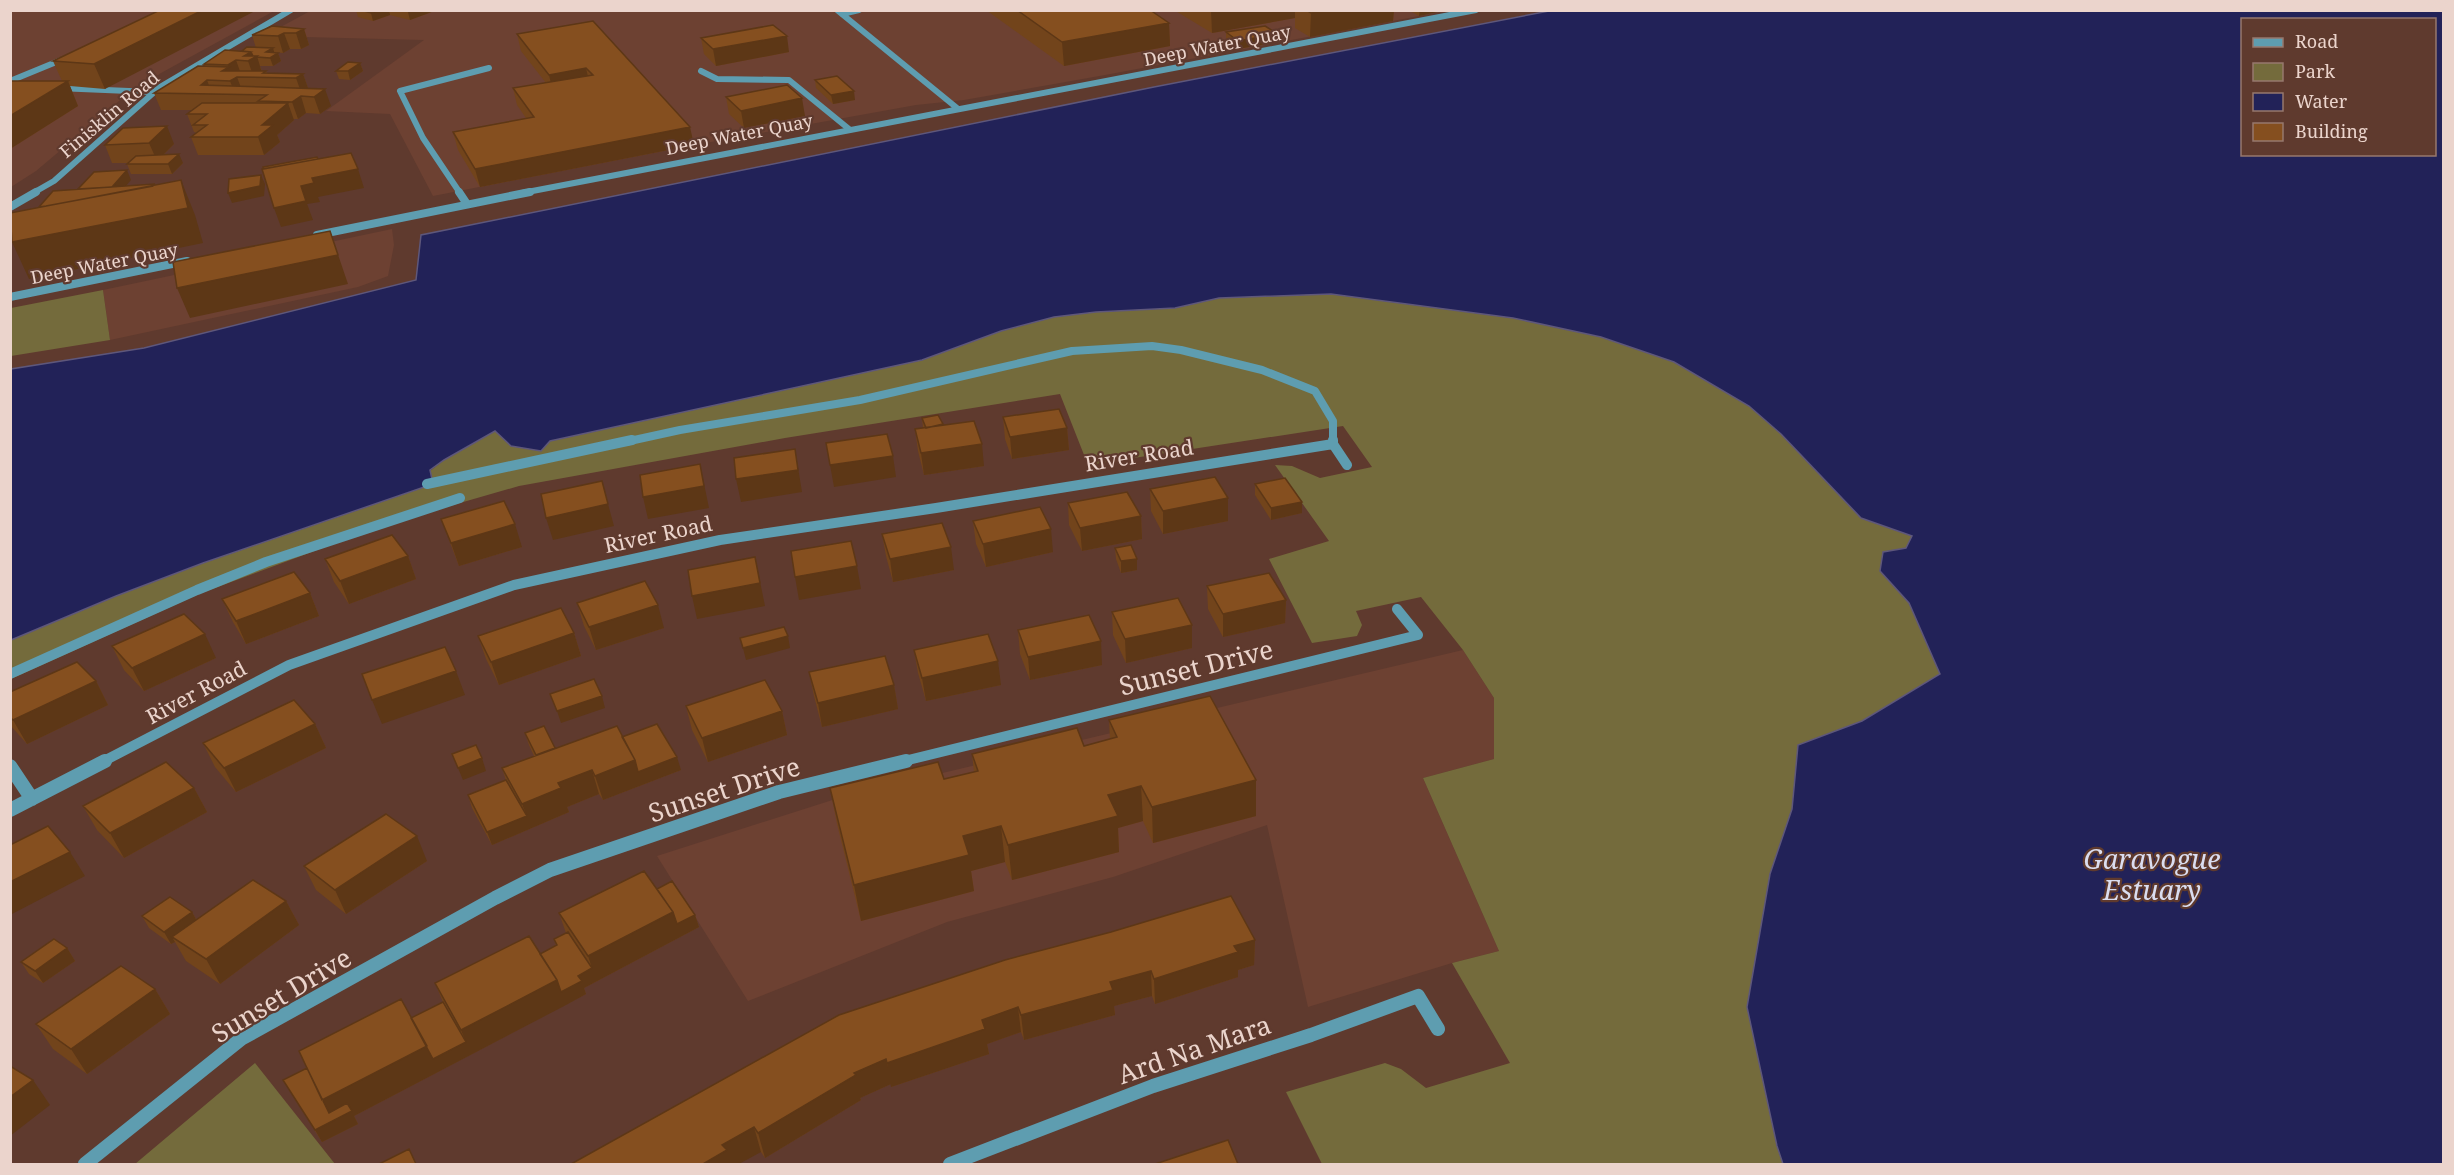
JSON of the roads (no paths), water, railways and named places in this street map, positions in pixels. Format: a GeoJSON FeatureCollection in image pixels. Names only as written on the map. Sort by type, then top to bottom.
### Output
{"type":"FeatureCollection","features":[{"type":"Feature","properties":{"kind":"street","name":"Finisklin Road"},"geometry":{"type":"LineString","coordinates":[[10,207],[54,180],[153,92],[291,10]]}},
{"type":"Feature","properties":{"kind":"street"},"geometry":{"type":"LineString","coordinates":[[840,12],[859,10]]}},
{"type":"Feature","properties":{"kind":"street","name":"Deep Water Quay"},"geometry":{"type":"LineString","coordinates":[[309,237],[849,129],[1476,10]]}},
{"type":"Feature","properties":{"kind":"street"},"geometry":{"type":"LineString","coordinates":[[840,12],[957,108]]}},
{"type":"Feature","properties":{"kind":"street"},"geometry":{"type":"LineString","coordinates":[[10,82],[77,54]]}},
{"type":"Feature","properties":{"kind":"street"},"geometry":{"type":"LineString","coordinates":[[467,204],[423,138],[400,91],[489,68]]}},
{"type":"Feature","properties":{"kind":"street"},"geometry":{"type":"LineString","coordinates":[[701,71],[717,79],[789,80],[849,129]]}},
{"type":"Feature","properties":{"kind":"street"},"geometry":{"type":"LineString","coordinates":[[10,82],[22,85]]}},
{"type":"Feature","properties":{"kind":"street"},"geometry":{"type":"LineString","coordinates":[[46,87],[153,92]]}},
{"type":"Feature","properties":{"kind":"street","name":"Deep Water Quay"},"geometry":{"type":"LineString","coordinates":[[10,297],[196,260]]}},
{"type":"Feature","properties":{"kind":"street"},"geometry":{"type":"LineString","coordinates":[[427,484],[680,430],[860,400],[1072,351],[1152,346],[1181,350],[1262,370],[1315,391],[1333,421],[1333,444],[1347,465]]}},
{"type":"Feature","properties":{"kind":"street","name":"River Road"},"geometry":{"type":"LineString","coordinates":[[10,810],[289,665],[514,585],[720,540],[1333,444]]}},
{"type":"Feature","properties":{"kind":"street"},"geometry":{"type":"LineString","coordinates":[[10,674],[197,590],[266,562],[460,498]]}},
{"type":"Feature","properties":{"kind":"street","name":"Sunset Drive"},"geometry":{"type":"LineString","coordinates":[[85,1164],[241,1039],[485,903],[550,870],[779,792],[1418,635],[1397,609]]}},
{"type":"Feature","properties":{"kind":"street"},"geometry":{"type":"LineString","coordinates":[[10,766],[32,799]]}},
{"type":"Feature","properties":{"kind":"street","name":"Ard Na Mara"},"geometry":{"type":"LineString","coordinates":[[950,1164],[1153,1086],[1311,1035],[1418,996],[1438,1029]]}},
{"type":"Feature","properties":{"kind":"water","name":"Garavogue Estuary"},"geometry":{"type":"Polygon","coordinates":[[[1549,11],[2443,11],[2443,1164],[1783,1164],[1777,1146],[1747,1007],[1770,874],[1792,809],[1798,745],[1862,721],[1940,674],[1909,603],[1880,571],[1883,552],[1906,548],[1912,536],[1861,518],[1781,434],[1749,406],[1674,362],[1601,337],[1513,318],[1331,294],[1219,298],[1175,308],[1096,312],[1054,317],[1001,331],[922,360],[550,441],[541,451],[511,446],[495,431],[430,470],[433,484],[203,563],[11,640],[11,369],[144,348],[416,280],[421,235],[1154,87],[1549,11]]]}}]}
